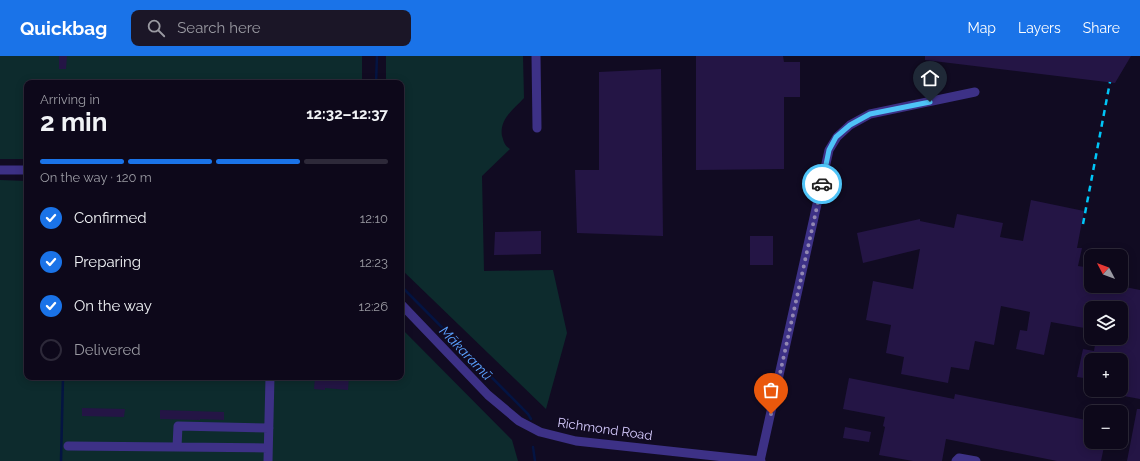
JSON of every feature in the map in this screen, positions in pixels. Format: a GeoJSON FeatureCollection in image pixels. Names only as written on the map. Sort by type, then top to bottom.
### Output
{"type":"FeatureCollection","features":[{"type":"Feature","properties":{"kind":"street"},"geometry":{"type":"LineString","coordinates":[[536,56],[537,128]]}},
{"type":"Feature","properties":{"kind":"street"},"geometry":{"type":"LineString","coordinates":[[761,461],[829,150],[836,137],[850,125],[870,114],[975,92]]}},
{"type":"Feature","properties":{"kind":"street"},"geometry":{"type":"LineString","coordinates":[[0,170],[24,170]]}},
{"type":"Feature","properties":{"kind":"street","name":"Richmond Road"},"geometry":{"type":"LineString","coordinates":[[404,307],[494,400],[519,421],[535,430],[552,436],[576,441],[761,461]]}},
{"type":"Feature","properties":{"kind":"street"},"geometry":{"type":"LineString","coordinates":[[268,461],[270,380]]}},
{"type":"Feature","properties":{"kind":"street"},"geometry":{"type":"LineString","coordinates":[[177,447],[178,426],[269,428]]}},
{"type":"Feature","properties":{"kind":"street"},"geometry":{"type":"LineString","coordinates":[[68,446],[268,448]]}},
{"type":"Feature","properties":{"kind":"street"},"geometry":{"type":"LineString","coordinates":[[956,461],[959,458],[976,461]]}},
{"type":"Feature","properties":{"kind":"green space"},"geometry":{"type":"Polygon","coordinates":[[[0,56],[362,56],[362,80],[24,80],[24,159],[0,159],[0,56]]]}},
{"type":"Feature","properties":{"kind":"green space"},"geometry":{"type":"Polygon","coordinates":[[[386,56],[523,56],[524,98],[505,119],[502,130],[504,143],[510,149],[482,176],[484,271],[553,270],[567,333],[546,409],[404,272],[404,80],[386,80],[386,56]]]}},
{"type":"Feature","properties":{"kind":"green space"},"geometry":{"type":"Polygon","coordinates":[[[0,180],[24,181],[24,380],[404,380],[404,331],[512,440],[518,461],[0,461],[0,180]]]}},
{"type":"Feature","properties":{"kind":"building"},"geometry":{"type":"Polygon","coordinates":[[[59,56],[67,56],[66,69],[59,69],[59,56]]]}},
{"type":"Feature","properties":{"kind":"building"},"geometry":{"type":"Polygon","coordinates":[[[696,56],[783,56],[784,62],[800,62],[800,97],[784,97],[784,169],[696,170],[696,56]]]}},
{"type":"Feature","properties":{"kind":"building"},"geometry":{"type":"Polygon","coordinates":[[[925,56],[1131,56],[1115,83],[925,60],[925,56]]]}},
{"type":"Feature","properties":{"kind":"building"},"geometry":{"type":"Polygon","coordinates":[[[661,69],[663,236],[577,233],[575,170],[599,170],[599,72],[661,69]]]}},
{"type":"Feature","properties":{"kind":"building"},"geometry":{"type":"Polygon","coordinates":[[[1031,200],[1084,211],[1077,248],[1082,248],[1078,266],[1084,267],[1084,293],[1128,293],[1128,288],[1140,290],[1140,399],[1128,397],[1128,353],[1084,353],[1084,378],[1077,377],[1083,349],[1094,351],[1095,345],[1128,345],[1128,301],[1084,301],[1084,328],[1051,322],[1044,355],[1016,349],[1020,330],[1027,331],[1030,312],[1001,306],[994,345],[975,341],[969,370],[951,367],[948,383],[901,374],[904,357],[886,353],[891,325],[866,320],[873,281],[913,289],[920,249],[863,263],[857,233],[920,219],[920,221],[954,228],[957,214],[1003,223],[1000,237],[1023,241],[1031,200]]]}},
{"type":"Feature","properties":{"kind":"building"},"geometry":{"type":"Polygon","coordinates":[[[541,231],[541,254],[494,255],[495,232],[541,231]]]}},
{"type":"Feature","properties":{"kind":"building"},"geometry":{"type":"Polygon","coordinates":[[[750,236],[773,236],[773,265],[750,265],[750,236]]]}},
{"type":"Feature","properties":{"kind":"building"},"geometry":{"type":"Polygon","coordinates":[[[849,378],[954,399],[955,394],[1084,420],[1084,449],[1104,449],[1101,461],[1057,461],[946,439],[942,461],[913,461],[879,455],[885,427],[883,426],[885,417],[843,409],[849,378]]]}},
{"type":"Feature","properties":{"kind":"building"},"geometry":{"type":"Polygon","coordinates":[[[315,380],[349,380],[348,390],[325,388],[325,390],[314,389],[315,380]]]}},
{"type":"Feature","properties":{"kind":"building"},"geometry":{"type":"Polygon","coordinates":[[[82,408],[125,409],[124,417],[82,416],[82,408]]]}},
{"type":"Feature","properties":{"kind":"building"},"geometry":{"type":"Polygon","coordinates":[[[1137,409],[1140,409],[1140,461],[1127,461],[1137,409]]]}},
{"type":"Feature","properties":{"kind":"building"},"geometry":{"type":"Polygon","coordinates":[[[160,410],[224,412],[224,420],[160,419],[160,410]]]}},
{"type":"Feature","properties":{"kind":"building"},"geometry":{"type":"Polygon","coordinates":[[[845,427],[871,432],[869,442],[843,438],[845,427]]]}},
{"type":"Feature","properties":{"kind":"waterway","name":"Mākaramū"},"geometry":{"type":"LineString","coordinates":[[376,80],[377,56]]}},
{"type":"Feature","properties":{"kind":"waterway","name":"Mākaramū"},"geometry":{"type":"LineString","coordinates":[[404,289],[528,414],[531,419]]}},
{"type":"Feature","properties":{"kind":"waterway"},"geometry":{"type":"LineString","coordinates":[[61,461],[63,380]]}},
{"type":"Feature","properties":{"kind":"waterway","name":"Mākaramū"},"geometry":{"type":"LineString","coordinates":[[533,447],[535,461]]}},
{"type":"Feature","properties":{"kind":"railway"},"geometry":{"type":"LineString","coordinates":[[1083,224],[1110,82]]}},
{"type":"Feature","properties":{"kind":"way so far"},"geometry":{"type":"LineString","coordinates":[[771,414],[822,184]]}},
{"type":"Feature","properties":{"kind":"route"},"geometry":{"type":"LineString","coordinates":[[822,184],[829,150],[836,137],[850,125],[870,114],[930,102]]}}]}
